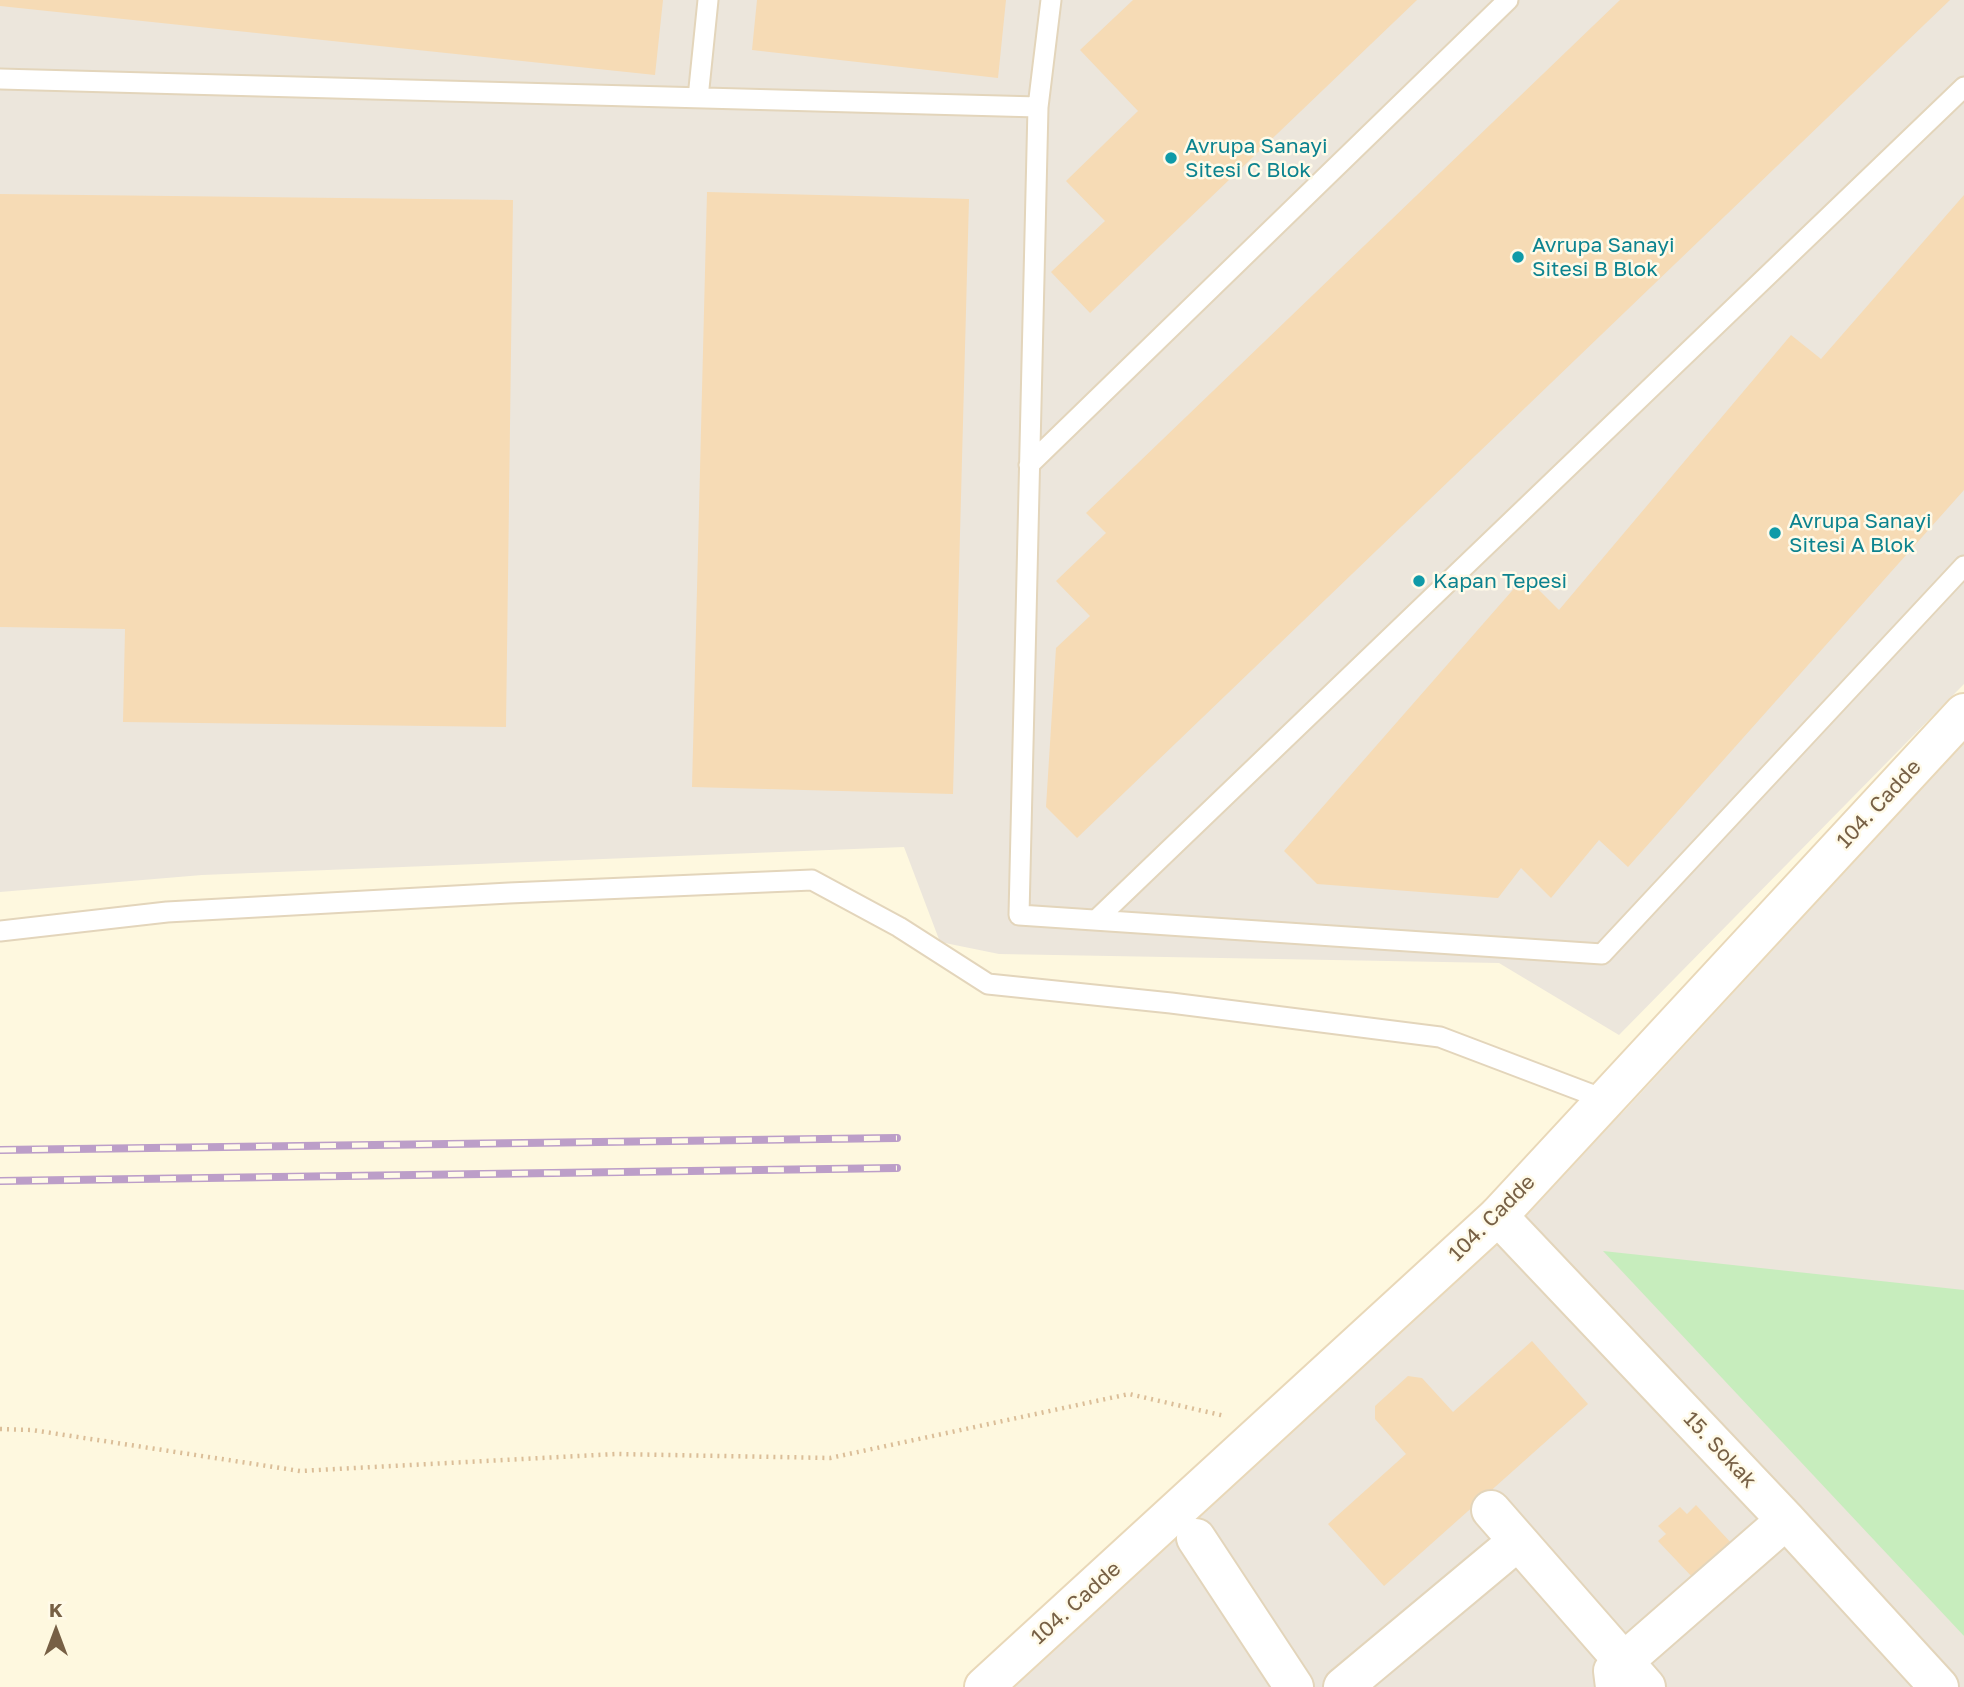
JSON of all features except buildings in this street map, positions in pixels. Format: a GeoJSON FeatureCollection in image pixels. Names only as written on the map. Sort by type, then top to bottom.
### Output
{"type":"FeatureCollection","features":[{"type":"Feature","properties":{"kind":"street","name":"104. Cadde"},"geometry":{"type":"LineString","coordinates":[[984,1687],[1498,1216],[1964,713]]}},
{"type":"Feature","properties":{"kind":"street","name":"15. Sokak"},"geometry":{"type":"LineString","coordinates":[[1498,1216],[1786,1520],[1939,1687]]}},
{"type":"Feature","properties":{"kind":"street"},"geometry":{"type":"LineString","coordinates":[[1491,1510],[1628,1679],[1786,1520]]}},
{"type":"Feature","properties":{"kind":"street"},"geometry":{"type":"LineString","coordinates":[[1196,1538],[1294,1687]]}},
{"type":"Feature","properties":{"kind":"street"},"geometry":{"type":"LineString","coordinates":[[1343,1687],[1518,1541]]}},
{"type":"Feature","properties":{"kind":"lane"},"geometry":{"type":"LineString","coordinates":[[698,98],[708,0]]}},
{"type":"Feature","properties":{"kind":"lane"},"geometry":{"type":"LineString","coordinates":[[1051,0],[1038,107],[1018,915],[1602,954],[1964,566]]}},
{"type":"Feature","properties":{"kind":"lane"},"geometry":{"type":"LineString","coordinates":[[1029,465],[1508,0]]}},
{"type":"Feature","properties":{"kind":"lane"},"geometry":{"type":"LineString","coordinates":[[0,79],[1038,107]]}},
{"type":"Feature","properties":{"kind":"lane"},"geometry":{"type":"LineString","coordinates":[[1096,920],[1964,87]]}},
{"type":"Feature","properties":{"kind":"lane"},"geometry":{"type":"LineString","coordinates":[[0,931],[167,912],[813,880],[900,927],[988,984],[1171,1003],[1440,1037],[1606,1100]]}},
{"type":"Feature","properties":{"kind":"path"},"geometry":{"type":"LineString","coordinates":[[0,1429],[32,1430],[300,1471],[615,1454],[830,1458],[1129,1394],[1270,1425]]}},
{"type":"Feature","properties":{"kind":"shaded area"},"geometry":{"type":"Polygon","coordinates":[[[0,0],[1964,0],[1964,684],[1619,1035],[1499,963],[999,954],[940,942],[904,847],[202,875],[0,892],[0,0]]]}},
{"type":"Feature","properties":{"kind":"shaded area"},"geometry":{"type":"Polygon","coordinates":[[[1964,743],[1964,1687],[985,1687],[1625,1110],[1964,743]]]}},
{"type":"Feature","properties":{"kind":"green space"},"geometry":{"type":"Polygon","coordinates":[[[1603,1251],[1964,1290],[1964,1636],[1603,1251]]]}},
{"type":"Feature","properties":{"kind":"railway"},"geometry":{"type":"LineString","coordinates":[[0,1150],[897,1138]]}},
{"type":"Feature","properties":{"kind":"railway"},"geometry":{"type":"LineString","coordinates":[[0,1181],[897,1168]]}},
{"type":"Feature","properties":{"kind":"place","name":"Avrupa Sanayi Sitesi C Blok"},"geometry":{"type":"Point","coordinates":[1171,158]}},
{"type":"Feature","properties":{"kind":"place","name":"Avrupa Sanayi Sitesi B Blok"},"geometry":{"type":"Point","coordinates":[1518,257]}},
{"type":"Feature","properties":{"kind":"place","name":"Avrupa Sanayi Sitesi A Blok"},"geometry":{"type":"Point","coordinates":[1775,533]}},
{"type":"Feature","properties":{"kind":"place","name":"Kapan Tepesi"},"geometry":{"type":"Point","coordinates":[1419,581]}}]}
